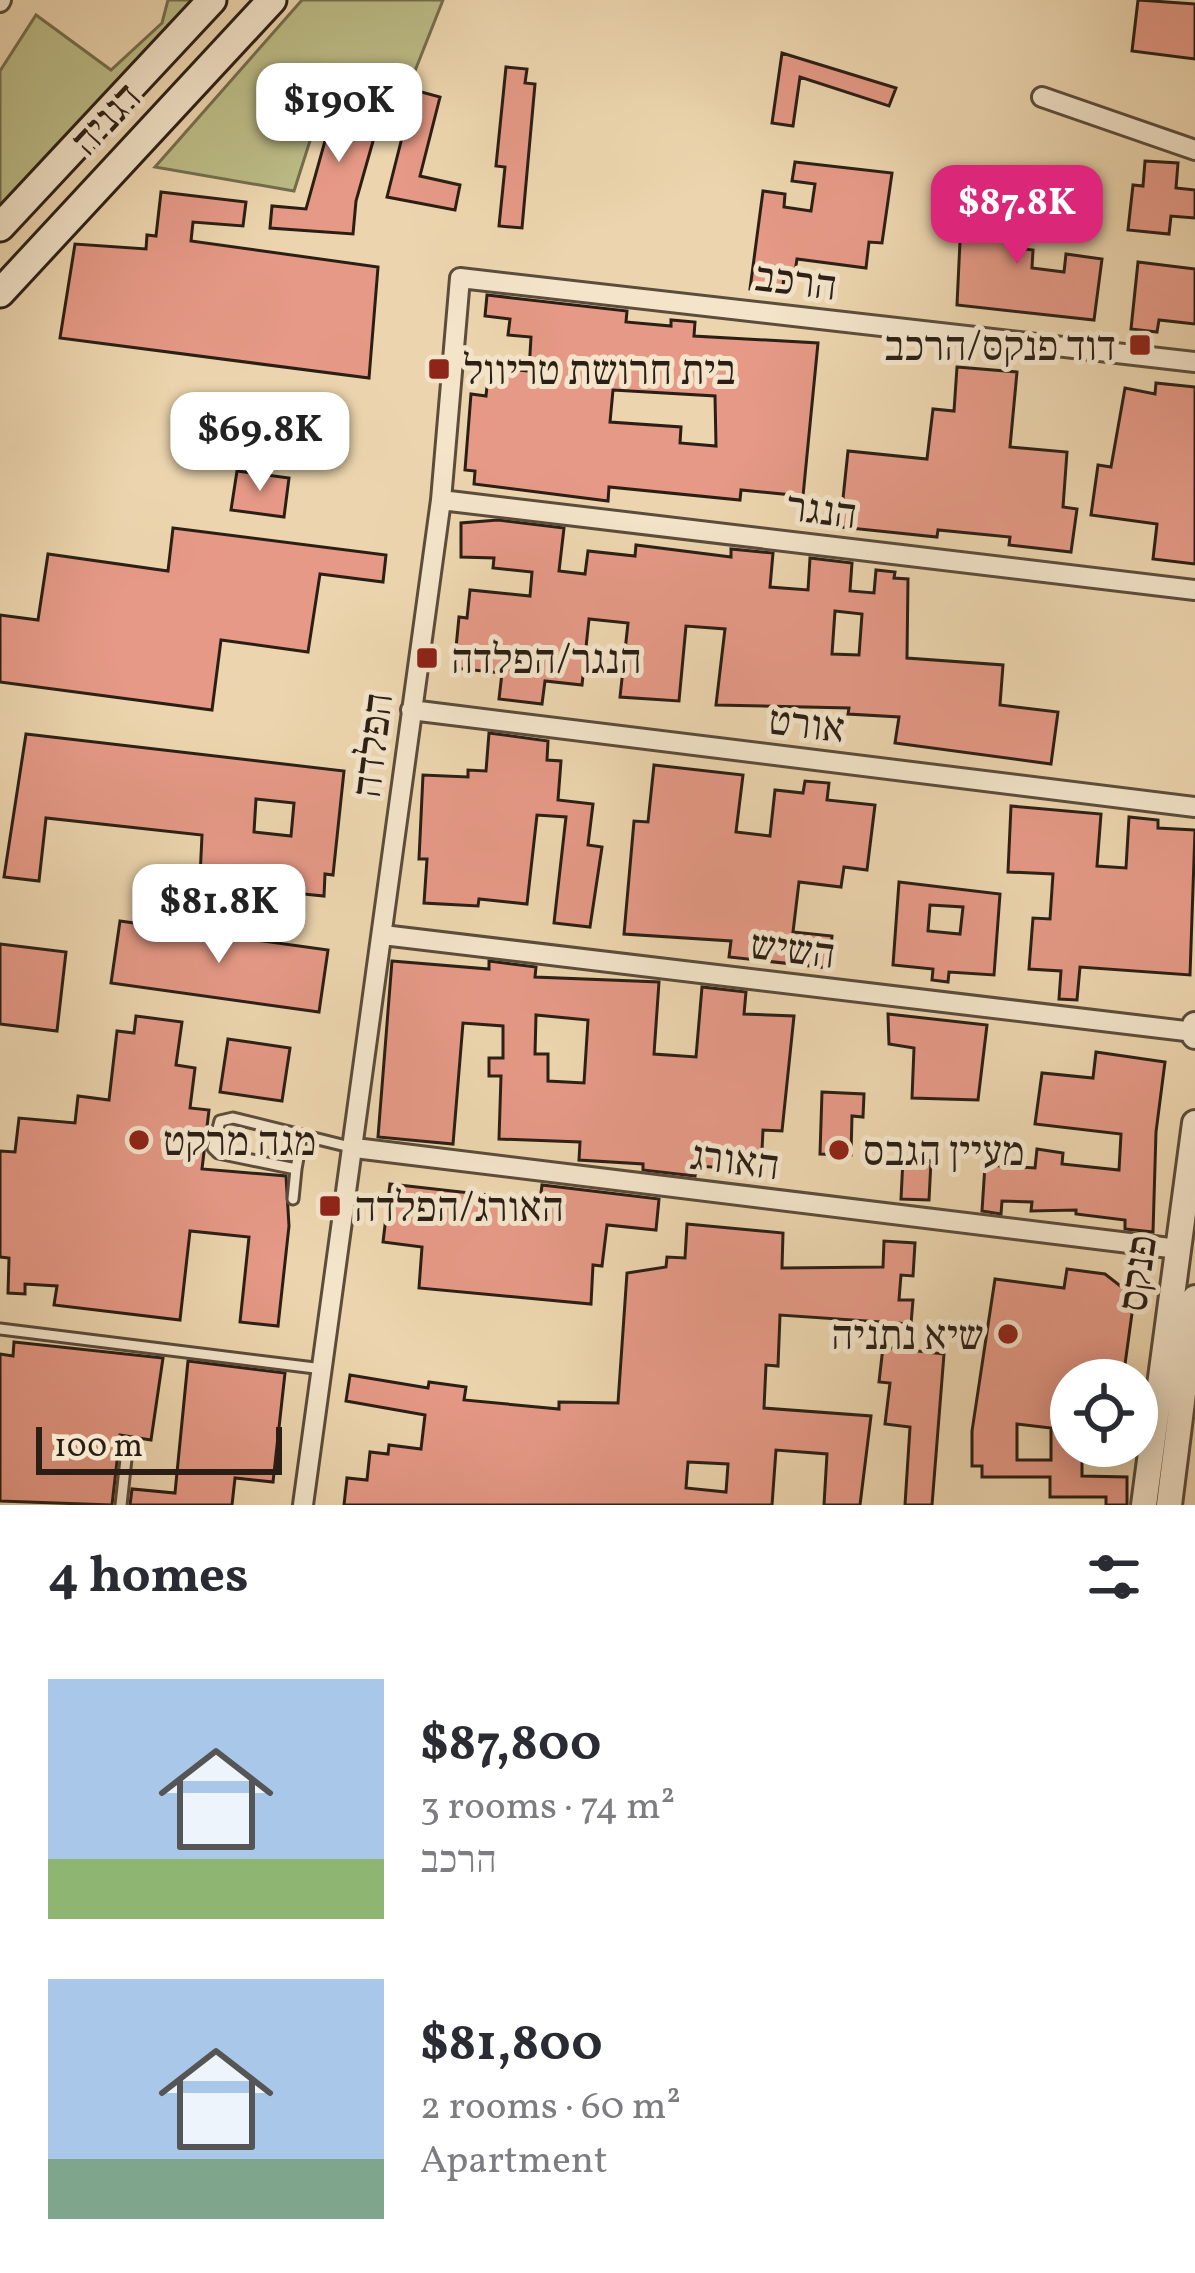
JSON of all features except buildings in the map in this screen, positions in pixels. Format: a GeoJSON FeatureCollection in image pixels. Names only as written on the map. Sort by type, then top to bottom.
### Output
{"type":"FeatureCollection","features":[{"type":"Feature","properties":{"kind":"main road","name":"דגניה"},"geometry":{"type":"LineString","coordinates":[[0,227],[212,0]]}},
{"type":"Feature","properties":{"kind":"main road","name":"דגניה"},"geometry":{"type":"LineString","coordinates":[[0,293],[272,0]]}},
{"type":"Feature","properties":{"kind":"street"},"geometry":{"type":"LineString","coordinates":[[1042,98],[1195,150]]}},
{"type":"Feature","properties":{"kind":"street","name":"הרכב"},"geometry":{"type":"LineString","coordinates":[[460,278],[1195,362]]}},
{"type":"Feature","properties":{"kind":"street","name":"הפלדה"},"geometry":{"type":"LineString","coordinates":[[303,1505],[356,1148],[441,500],[460,278]]}},
{"type":"Feature","properties":{"kind":"street","name":"הנגר"},"geometry":{"type":"LineString","coordinates":[[441,500],[1195,590]]}},
{"type":"Feature","properties":{"kind":"street","name":"אורט"},"geometry":{"type":"LineString","coordinates":[[411,710],[1195,807]]}},
{"type":"Feature","properties":{"kind":"street","name":"השיש"},"geometry":{"type":"LineString","coordinates":[[383,935],[1195,1031]]}},
{"type":"Feature","properties":{"kind":"street","name":"פנקס"},"geometry":{"type":"LineString","coordinates":[[1144,1505],[1195,1123]]}},
{"type":"Feature","properties":{"kind":"street","name":"האורג"},"geometry":{"type":"LineString","coordinates":[[356,1148],[1178,1249]]}},
{"type":"Feature","properties":{"kind":"street"},"geometry":{"type":"LineString","coordinates":[[1169,1505],[1185,1462],[1195,1298]]}},
{"type":"Feature","properties":{"kind":"lane"},"geometry":{"type":"LineString","coordinates":[[296,1169],[218,1154],[213,1148],[215,1129],[220,1121],[232,1118],[356,1148]]}},
{"type":"Feature","properties":{"kind":"lane"},"geometry":{"type":"LineString","coordinates":[[292,1199],[302,1135]]}},
{"type":"Feature","properties":{"kind":"lane"},"geometry":{"type":"LineString","coordinates":[[0,1328],[323,1369]]}},
{"type":"Feature","properties":{"kind":"lane"},"geometry":{"type":"LineString","coordinates":[[121,1505],[126,1460]]}},
{"type":"Feature","properties":{"kind":"green space"},"geometry":{"type":"Polygon","coordinates":[[[168,0],[198,0],[0,206],[0,71],[36,15],[111,70],[162,23],[168,0]]]}},
{"type":"Feature","properties":{"kind":"green space"},"geometry":{"type":"Polygon","coordinates":[[[302,0],[443,0],[409,86],[329,81],[294,191],[155,167],[302,0]]]}},
{"type":"Feature","properties":{"kind":"place","name":"דוד פנקס/הרכב"},"geometry":{"type":"Point","coordinates":[1140,345]}},
{"type":"Feature","properties":{"kind":"place","name":"בית חרושת טריוול"},"geometry":{"type":"Point","coordinates":[439,369]}},
{"type":"Feature","properties":{"kind":"place","name":"הנגר/הפלדה"},"geometry":{"type":"Point","coordinates":[427,658]}},
{"type":"Feature","properties":{"kind":"place","name":"מגה מרקט"},"geometry":{"type":"Point","coordinates":[139,1140]}},
{"type":"Feature","properties":{"kind":"place","name":"מעיין הגבס"},"geometry":{"type":"Point","coordinates":[839,1150]}},
{"type":"Feature","properties":{"kind":"place","name":"האורג/הפלדה"},"geometry":{"type":"Point","coordinates":[330,1206]}},
{"type":"Feature","properties":{"kind":"place","name":"שיא נתניה"},"geometry":{"type":"Point","coordinates":[1008,1334]}}]}
